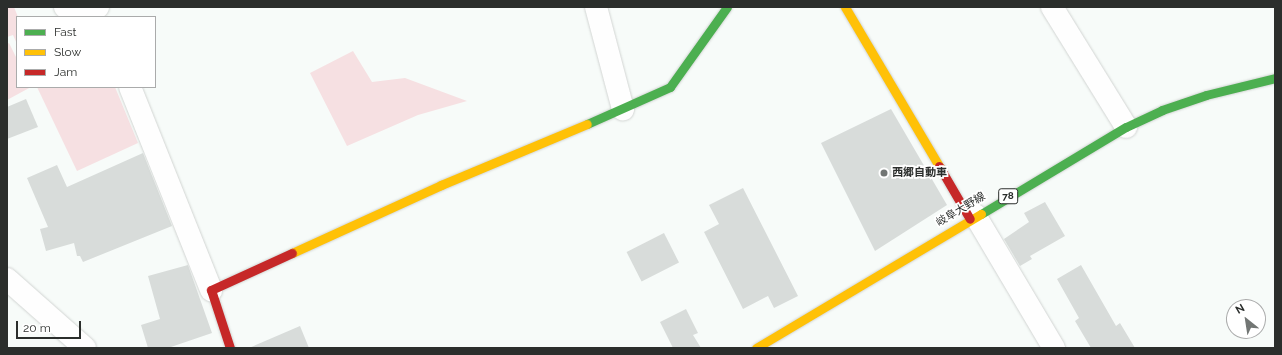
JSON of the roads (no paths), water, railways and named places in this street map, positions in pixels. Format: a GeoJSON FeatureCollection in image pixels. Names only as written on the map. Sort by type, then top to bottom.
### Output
{"type":"FeatureCollection","features":[{"type":"Feature","properties":{"kind":"street"},"geometry":{"type":"LineString","coordinates":[[65,7],[98,7]]}},
{"type":"Feature","properties":{"kind":"street"},"geometry":{"type":"LineString","coordinates":[[596,7],[623,109]]}},
{"type":"Feature","properties":{"kind":"street"},"geometry":{"type":"LineString","coordinates":[[211,290],[441,185],[623,109],[670,87],[727,7]]}},
{"type":"Feature","properties":{"kind":"street"},"geometry":{"type":"LineString","coordinates":[[846,7],[1054,348]]}},
{"type":"Feature","properties":{"kind":"street"},"geometry":{"type":"LineString","coordinates":[[1052,7],[1126,127]]}},
{"type":"Feature","properties":{"kind":"street","name":"岐阜大野線"},"geometry":{"type":"LineString","coordinates":[[767,345],[973,217],[1126,127],[1162,110],[1206,94],[1275,78]]}},
{"type":"Feature","properties":{"kind":"street"},"geometry":{"type":"LineString","coordinates":[[130,88],[211,290],[230,348]]}},
{"type":"Feature","properties":{"kind":"street"},"geometry":{"type":"LineString","coordinates":[[7,279],[85,348]]}},
{"type":"Feature","properties":{"kind":"place","name":"西郷自動車"},"geometry":{"type":"Point","coordinates":[884,173]}}]}
